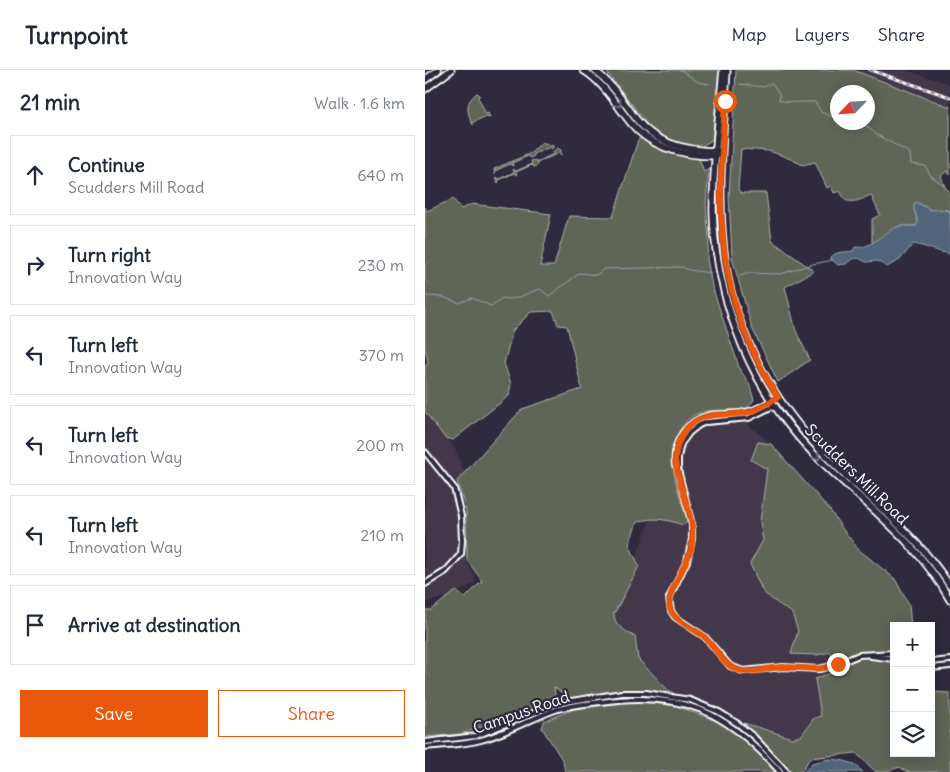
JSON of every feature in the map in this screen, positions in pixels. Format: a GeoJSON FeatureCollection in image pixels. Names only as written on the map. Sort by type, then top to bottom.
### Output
{"type":"FeatureCollection","features":[{"type":"Feature","properties":{"kind":"main road"},"geometry":{"type":"LineString","coordinates":[[425,80],[438,70]]}},
{"type":"Feature","properties":{"kind":"main road"},"geometry":{"type":"LineString","coordinates":[[425,89],[451,70]]}},
{"type":"Feature","properties":{"kind":"main road"},"geometry":{"type":"LineString","coordinates":[[583,70],[608,91],[630,122],[645,137],[662,147],[684,153],[723,153]]}},
{"type":"Feature","properties":{"kind":"main road"},"geometry":{"type":"LineString","coordinates":[[595,70],[616,90],[637,120],[651,134],[679,146],[715,153]]}},
{"type":"Feature","properties":{"kind":"main road","name":"Scudders Mill Road"},"geometry":{"type":"LineString","coordinates":[[723,70],[715,153],[714,223],[722,282],[737,331],[753,368],[773,403],[792,429],[811,451],[891,526],[918,555],[935,574],[950,600]]}},
{"type":"Feature","properties":{"kind":"main road","name":"Scudders Mill Road"},"geometry":{"type":"LineString","coordinates":[[727,70],[722,226],[729,282],[741,323],[751,347],[768,381],[805,434],[927,554],[950,586]]}},
{"type":"Feature","properties":{"kind":"street"},"geometry":{"type":"LineString","coordinates":[[778,397],[773,403],[749,418],[713,420],[697,426],[681,444],[677,457],[679,476],[692,525],[692,539],[687,561],[669,598],[669,607],[675,617],[705,637],[730,666],[743,671],[783,667],[819,669],[864,655],[890,653]]}},
{"type":"Feature","properties":{"kind":"street"},"geometry":{"type":"LineString","coordinates":[[425,452],[454,488],[461,516],[461,554],[446,570],[425,584]]}},
{"type":"Feature","properties":{"kind":"street"},"geometry":{"type":"LineString","coordinates":[[864,655],[890,658]]}},
{"type":"Feature","properties":{"kind":"street"},"geometry":{"type":"LineString","coordinates":[[935,662],[950,660]]}},
{"type":"Feature","properties":{"kind":"street"},"geometry":{"type":"LineString","coordinates":[[935,668],[950,666]]}},
{"type":"Feature","properties":{"kind":"street","name":"Campus Road"},"geometry":{"type":"LineString","coordinates":[[425,742],[476,736],[559,703],[622,693],[646,693],[690,700],[719,712],[755,737],[787,772]]}},
{"type":"Feature","properties":{"kind":"street","name":"Campus Road"},"geometry":{"type":"LineString","coordinates":[[425,747],[482,740],[565,707],[615,700],[652,698],[686,705],[720,718],[755,744],[780,772]]}},
{"type":"Feature","properties":{"kind":"shaded area"},"geometry":{"type":"Polygon","coordinates":[[[853,70],[905,70],[950,84],[950,107],[853,70]]]}},
{"type":"Feature","properties":{"kind":"shaded area"},"geometry":{"type":"Polygon","coordinates":[[[715,411],[748,424],[771,444],[830,510],[858,549],[895,579],[894,622],[890,622],[890,639],[871,701],[814,718],[801,736],[792,738],[740,720],[717,707],[692,697],[654,687],[611,625],[660,494],[677,436],[685,424],[699,414],[715,411]]]}},
{"type":"Feature","properties":{"kind":"shaded area"},"geometry":{"type":"Polygon","coordinates":[[[425,412],[455,449],[465,474],[469,554],[466,561],[475,576],[475,583],[454,594],[425,603],[425,412]]]}},
{"type":"Feature","properties":{"kind":"green space"},"geometry":{"type":"Polygon","coordinates":[[[605,70],[719,70],[712,140],[702,146],[699,158],[704,172],[709,169],[706,204],[709,240],[707,258],[712,286],[740,370],[749,383],[754,400],[748,407],[742,409],[711,410],[698,413],[682,426],[675,441],[673,464],[674,475],[687,520],[686,523],[683,525],[655,519],[637,522],[629,544],[639,566],[614,614],[618,625],[635,637],[638,659],[667,689],[678,696],[646,690],[621,691],[569,698],[554,687],[556,701],[461,734],[425,737],[425,610],[431,610],[456,591],[465,598],[482,581],[467,560],[466,511],[457,481],[522,409],[582,389],[567,326],[558,325],[553,311],[531,312],[513,330],[504,363],[511,384],[509,396],[453,440],[445,438],[425,412],[425,367],[428,362],[425,348],[425,207],[427,211],[453,199],[461,209],[472,204],[551,214],[540,266],[554,266],[569,216],[613,217],[638,140],[651,129],[605,70]]]}},
{"type":"Feature","properties":{"kind":"green space"},"geometry":{"type":"Polygon","coordinates":[[[736,70],[853,70],[950,107],[950,175],[947,171],[941,176],[945,187],[950,192],[950,212],[948,210],[931,210],[916,202],[914,209],[918,223],[916,226],[899,226],[872,244],[872,219],[880,215],[871,195],[855,201],[845,200],[840,191],[834,193],[831,186],[827,188],[815,162],[803,165],[769,151],[741,149],[738,189],[741,193],[766,193],[772,241],[814,271],[785,287],[796,331],[810,360],[778,382],[752,328],[732,258],[729,196],[736,70]]]}},
{"type":"Feature","properties":{"kind":"green space"},"geometry":{"type":"Polygon","coordinates":[[[477,93],[480,95],[478,97],[486,114],[488,113],[490,117],[488,118],[487,116],[473,122],[473,125],[469,116],[468,104],[477,93]]]}},
{"type":"Feature","properties":{"kind":"green space"},"geometry":{"type":"Polygon","coordinates":[[[542,142],[553,146],[553,148],[551,149],[550,147],[533,154],[534,156],[530,158],[528,156],[512,163],[513,166],[510,164],[495,171],[495,174],[494,169],[531,153],[542,142]]]}},
{"type":"Feature","properties":{"kind":"green space"},"geometry":{"type":"Polygon","coordinates":[[[557,148],[561,150],[561,155],[559,153],[537,163],[538,165],[534,167],[532,165],[516,172],[517,175],[514,173],[499,180],[498,183],[496,177],[499,179],[514,172],[513,169],[516,171],[532,164],[531,161],[535,160],[537,162],[553,154],[557,148]]]}},
{"type":"Feature","properties":{"kind":"green space"},"geometry":{"type":"Polygon","coordinates":[[[758,442],[771,444],[830,510],[858,549],[895,579],[909,605],[911,622],[890,622],[890,757],[935,757],[935,692],[950,693],[950,772],[907,772],[900,767],[876,772],[856,753],[810,758],[801,772],[790,772],[744,723],[792,738],[801,736],[814,718],[821,716],[815,679],[839,670],[830,652],[817,655],[791,654],[798,631],[792,613],[763,592],[750,564],[763,540],[760,522],[767,469],[751,460],[758,442]]]}},
{"type":"Feature","properties":{"kind":"green space"},"geometry":{"type":"Polygon","coordinates":[[[637,701],[676,706],[722,723],[754,748],[775,772],[565,772],[563,761],[542,728],[544,721],[574,709],[637,701]]]}},
{"type":"Feature","properties":{"kind":"water"},"geometry":{"type":"Polygon","coordinates":[[[916,202],[931,210],[941,209],[950,212],[950,254],[913,244],[900,260],[887,267],[877,261],[866,262],[858,258],[852,259],[846,264],[838,265],[830,258],[838,253],[853,251],[855,247],[868,245],[895,228],[916,226],[918,222],[914,204],[916,202]]]}},
{"type":"Feature","properties":{"kind":"water"},"geometry":{"type":"Polygon","coordinates":[[[829,759],[855,765],[863,772],[804,772],[812,763],[829,759]]]}},
{"type":"Feature","properties":{"kind":"waterway"},"geometry":{"type":"LineString","coordinates":[[681,70],[698,82],[709,84]]}},
{"type":"Feature","properties":{"kind":"waterway"},"geometry":{"type":"LineString","coordinates":[[740,84],[764,87],[772,83],[780,95],[779,100],[815,102],[821,112],[830,116]]}},
{"type":"Feature","properties":{"kind":"waterway"},"geometry":{"type":"LineString","coordinates":[[871,130],[910,153],[911,164],[925,166],[931,176],[944,185]]}},
{"type":"Feature","properties":{"kind":"waterway"},"geometry":{"type":"LineString","coordinates":[[740,276],[749,273],[780,274],[833,260]]}},
{"type":"Feature","properties":{"kind":"waterway"},"geometry":{"type":"LineString","coordinates":[[425,296],[443,297],[459,303],[472,298],[491,306],[502,298],[517,298],[540,289],[549,296],[580,273],[596,275],[604,269],[682,267],[689,270],[711,273]]}},
{"type":"Feature","properties":{"kind":"railway"},"geometry":{"type":"LineString","coordinates":[[870,70],[950,97]]}},
{"type":"Feature","properties":{"kind":"route"},"geometry":{"type":"LineString","coordinates":[[725,101],[721,200],[726,268],[741,323],[751,347],[778,397],[750,412],[709,416],[695,421],[680,437],[675,450],[675,460],[691,521],[692,539],[687,561],[671,594],[669,607],[675,617],[705,637],[730,666],[739,670],[749,672],[783,667],[811,670],[838,664]]}}]}
